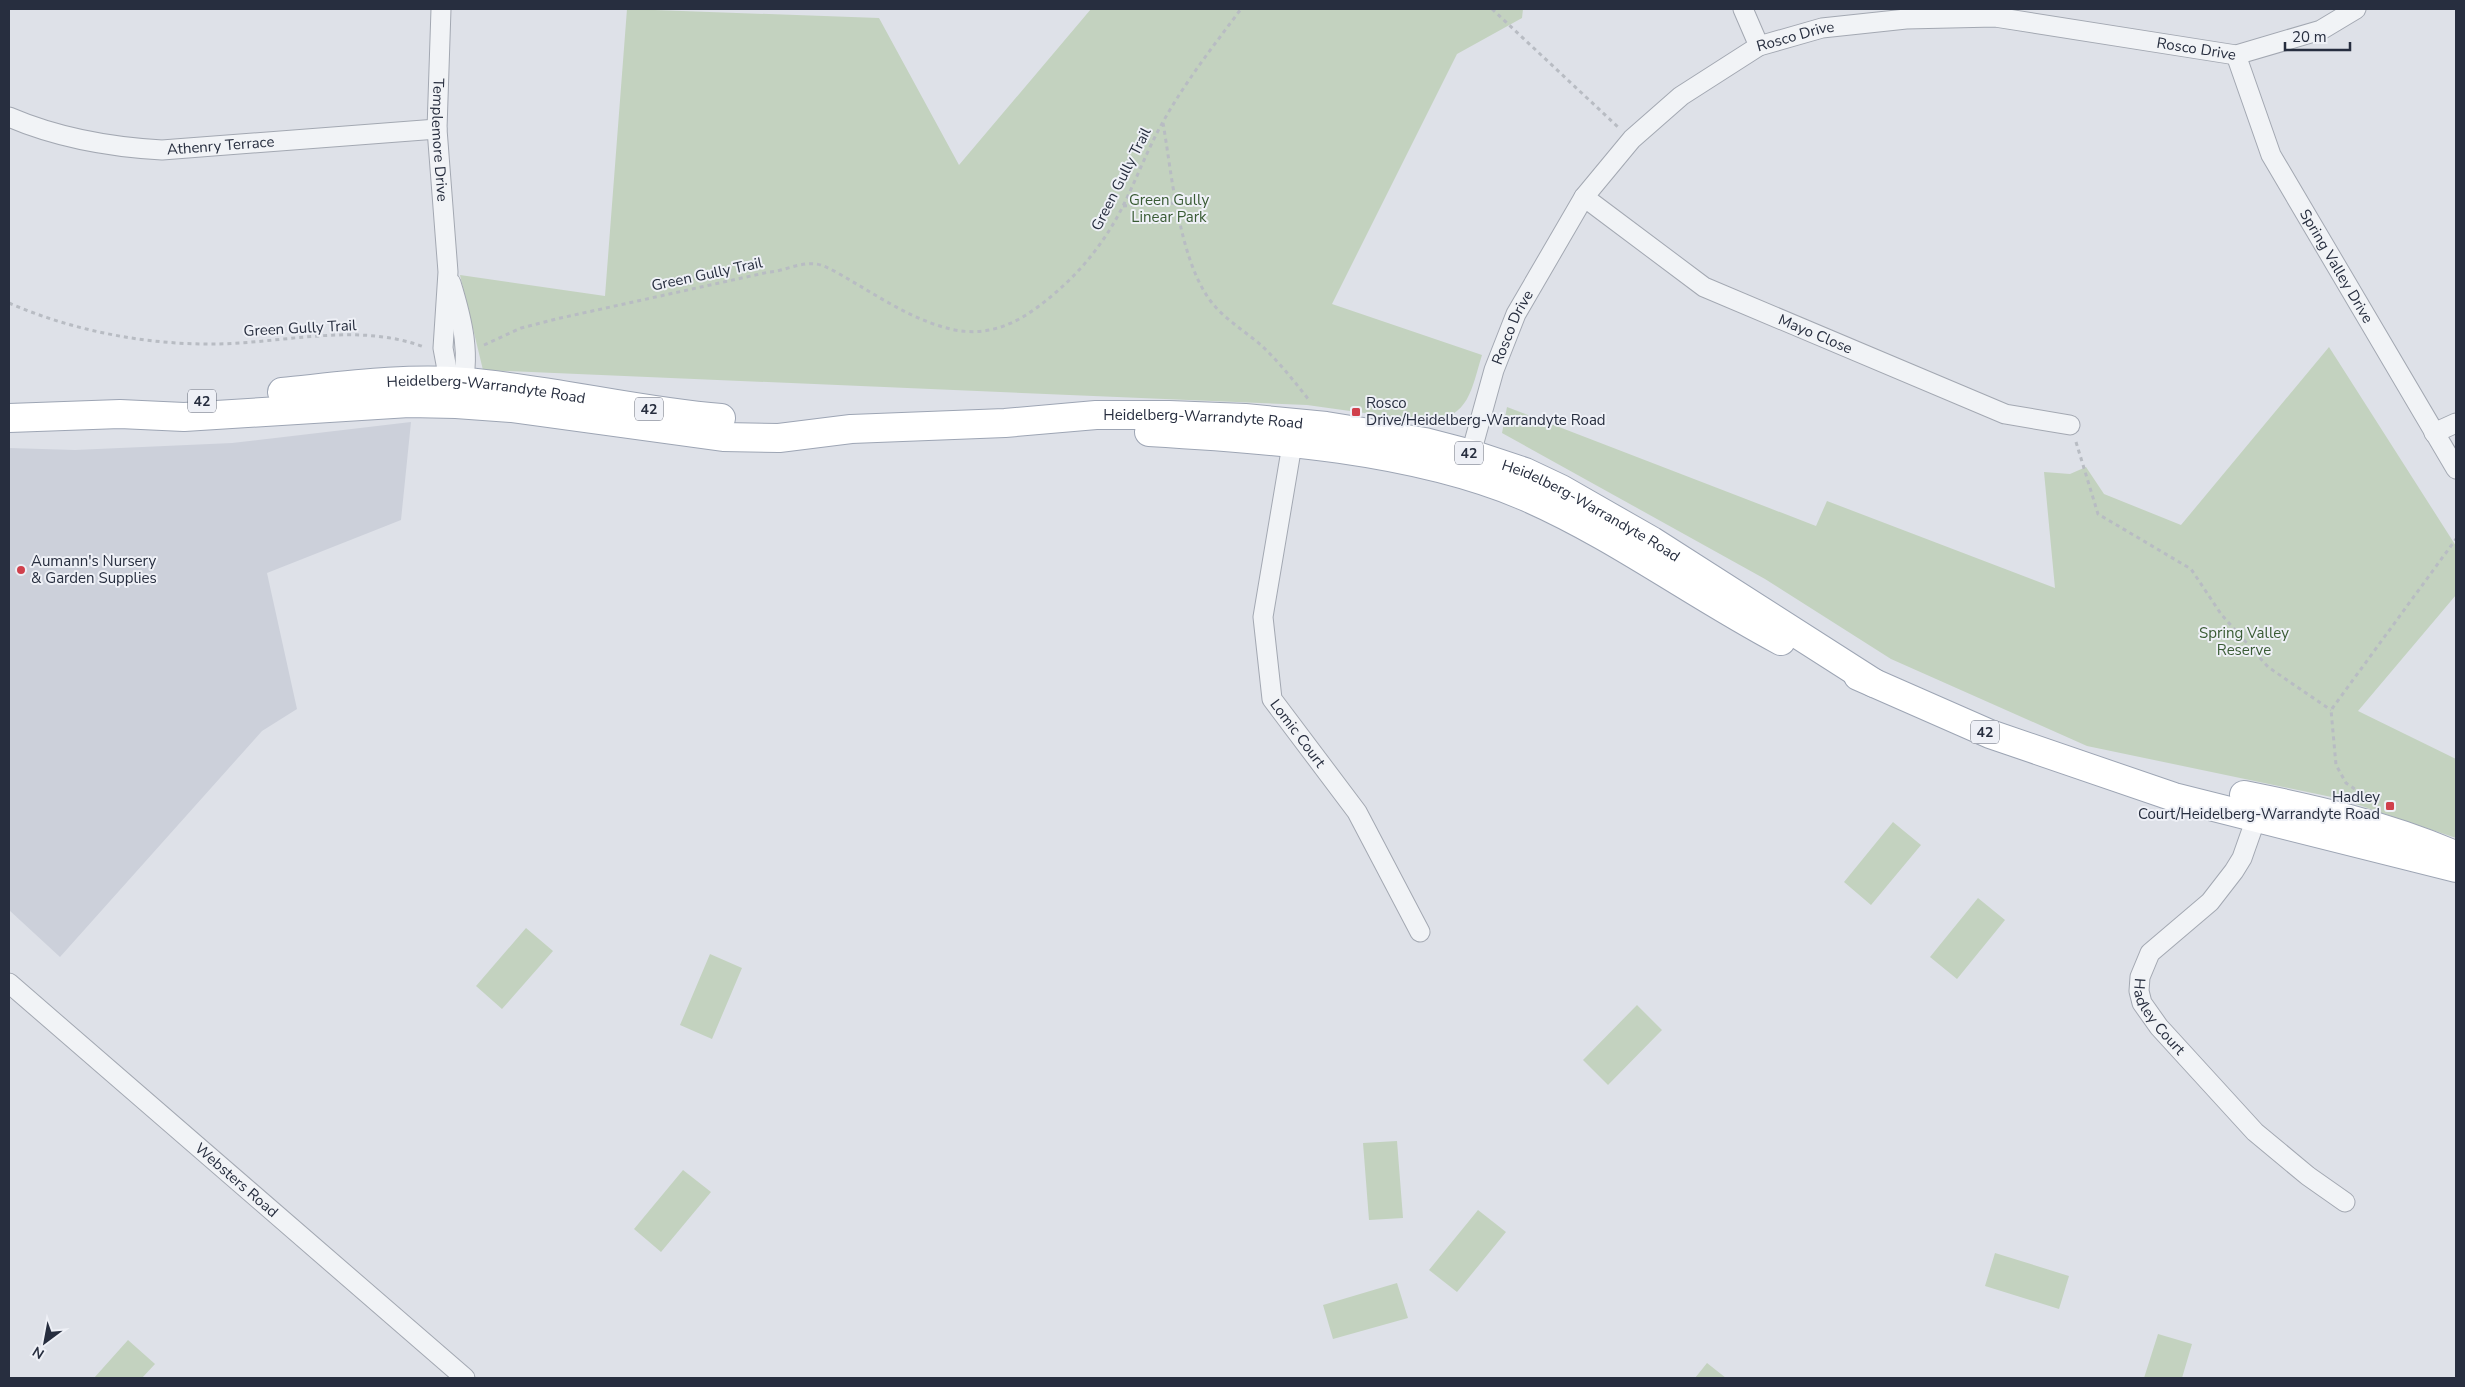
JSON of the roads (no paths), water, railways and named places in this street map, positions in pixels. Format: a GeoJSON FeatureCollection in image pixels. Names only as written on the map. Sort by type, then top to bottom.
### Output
{"type":"FeatureCollection","features":[{"type":"Feature","properties":{"kind":"main road","name":"Heidelberg-Warrandyte Road"},"geometry":{"type":"LineString","coordinates":[[9,418],[120,414],[186,402],[359,385],[456,389],[512,387],[657,411],[851,429],[1005,424],[1096,415],[1169,414],[1301,424],[1425,442],[1468,465],[1525,472],[1608,514],[1753,604],[1874,683],[1990,734],[2099,772],[2168,781],[2456,868]]}},
{"type":"Feature","properties":{"kind":"main road","name":"Heidelberg-Warrandyte Road"},"geometry":{"type":"LineString","coordinates":[[2260,808],[2357,819],[2423,842],[2456,856]]}},
{"type":"Feature","properties":{"kind":"street","name":"Templemore Drive"},"geometry":{"type":"LineString","coordinates":[[441,9],[437,129],[448,272],[443,348],[456,389]]}},
{"type":"Feature","properties":{"kind":"street"},"geometry":{"type":"LineString","coordinates":[[1743,9],[1759,46]]}},
{"type":"Feature","properties":{"kind":"street","name":"Rosco Drive"},"geometry":{"type":"LineString","coordinates":[[1468,465],[1494,370],[1516,314],[1584,197],[1632,139],[1682,96],[1759,46],[1822,28],[1996,13],[2236,54],[2321,30],[2356,9]]}},
{"type":"Feature","properties":{"kind":"street","name":"Spring Valley Drive"},"geometry":{"type":"LineString","coordinates":[[2236,54],[2271,155],[2456,469]]}},
{"type":"Feature","properties":{"kind":"street","name":"Athenry Terrace"},"geometry":{"type":"LineString","coordinates":[[9,117],[29,126],[76,140],[121,148],[162,150],[437,129]]}},
{"type":"Feature","properties":{"kind":"street","name":"Mayo Close"},"geometry":{"type":"LineString","coordinates":[[1584,197],[1704,286],[2005,414],[2070,425]]}},
{"type":"Feature","properties":{"kind":"street","name":"Templemore Drive"},"geometry":{"type":"LineString","coordinates":[[448,272],[459,310],[466,349],[456,389]]}},
{"type":"Feature","properties":{"kind":"street"},"geometry":{"type":"LineString","coordinates":[[2434,433],[2456,423]]}},
{"type":"Feature","properties":{"kind":"street","name":"Lomic Court"},"geometry":{"type":"LineString","coordinates":[[1301,424],[1263,617],[1272,699],[1357,812],[1420,932]]}},
{"type":"Feature","properties":{"kind":"street","name":"Hadley Court"},"geometry":{"type":"LineString","coordinates":[[2260,808],[2242,858],[2224,886],[2210,902],[2150,953],[2140,977],[2139,990],[2142,1003],[2159,1027],[2255,1132],[2288,1160],[2345,1202]]}},
{"type":"Feature","properties":{"kind":"street","name":"Websters Road"},"geometry":{"type":"LineString","coordinates":[[9,983],[465,1378]]}},
{"type":"Feature","properties":{"kind":"place","name":"Rosco Drive/Heidelberg-Warrandyte Road"},"geometry":{"type":"Point","coordinates":[1356,412]}},
{"type":"Feature","properties":{"kind":"place","name":"Aumann's Nursery & Garden Supplies"},"geometry":{"type":"Point","coordinates":[21,570]}},
{"type":"Feature","properties":{"kind":"place","name":"Hadley Court/Heidelberg-Warrandyte Road"},"geometry":{"type":"Point","coordinates":[2390,806]}},
{"type":"Feature","properties":{"kind":"park label","name":"Green Gully Linear Park"},"geometry":{"type":"Point","coordinates":[1169,208]}},
{"type":"Feature","properties":{"kind":"park label","name":"Spring Valley Reserve"},"geometry":{"type":"Point","coordinates":[2244,642]}}]}
